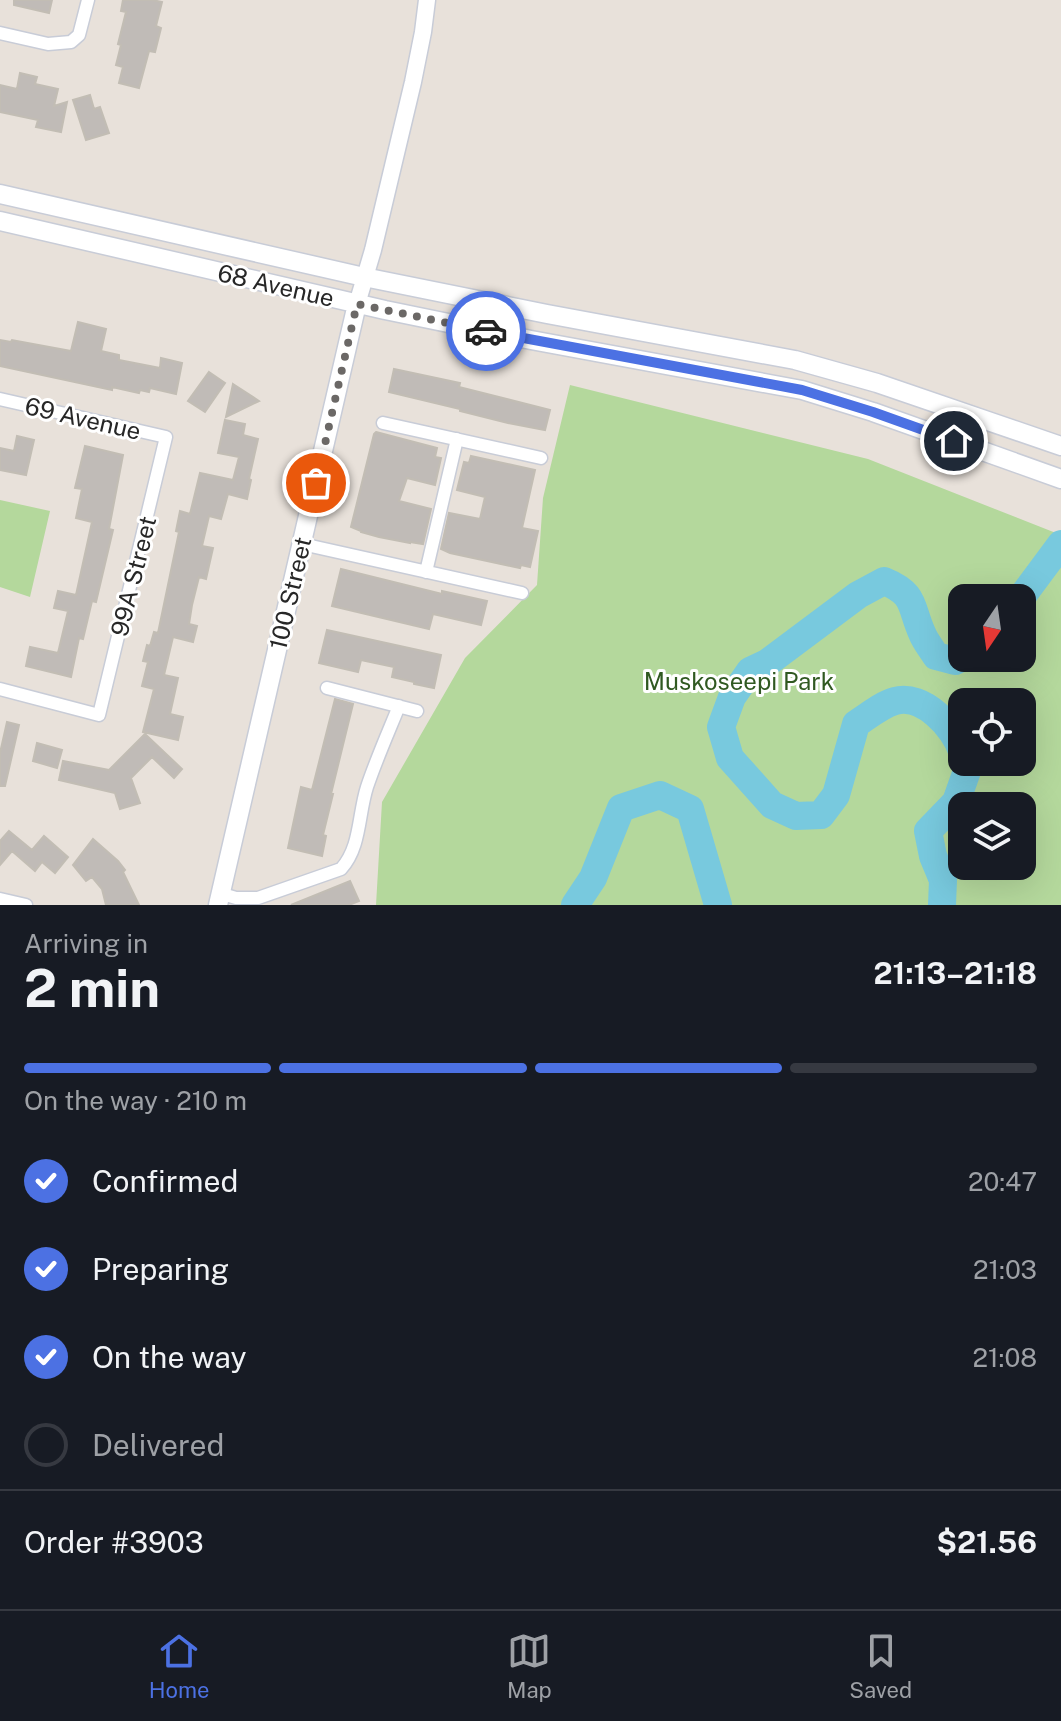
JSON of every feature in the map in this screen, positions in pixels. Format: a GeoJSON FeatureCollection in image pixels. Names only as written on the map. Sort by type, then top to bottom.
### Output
{"type":"FeatureCollection","features":[{"type":"Feature","properties":{"kind":"main road","name":"68 Avenue"},"geometry":{"type":"LineString","coordinates":[[0,194],[364,277],[795,360],[877,383],[1061,446]]}},
{"type":"Feature","properties":{"kind":"main road","name":"68 Avenue"},"geometry":{"type":"LineString","coordinates":[[0,221],[503,335],[802,390],[1061,479]]}},
{"type":"Feature","properties":{"kind":"main road","name":"100 Street"},"geometry":{"type":"LineString","coordinates":[[218,899],[357,304]]}},
{"type":"Feature","properties":{"kind":"street"},"geometry":{"type":"LineString","coordinates":[[0,33],[48,44],[71,42],[79,35],[88,0]]}},
{"type":"Feature","properties":{"kind":"street","name":"100 Street"},"geometry":{"type":"LineString","coordinates":[[357,304],[413,82],[427,0]]}},
{"type":"Feature","properties":{"kind":"street","name":"69 Avenue"},"geometry":{"type":"LineString","coordinates":[[0,399],[166,437]]}},
{"type":"Feature","properties":{"kind":"street"},"geometry":{"type":"LineString","coordinates":[[383,423],[541,458]]}},
{"type":"Feature","properties":{"kind":"street","name":"99A Street"},"geometry":{"type":"LineString","coordinates":[[0,689],[99,715],[166,437]]}},
{"type":"Feature","properties":{"kind":"street"},"geometry":{"type":"LineString","coordinates":[[426,572],[457,439]]}},
{"type":"Feature","properties":{"kind":"street"},"geometry":{"type":"LineString","coordinates":[[302,544],[522,593]]}},
{"type":"Feature","properties":{"kind":"street"},"geometry":{"type":"LineString","coordinates":[[327,688],[417,711]]}},
{"type":"Feature","properties":{"kind":"street"},"geometry":{"type":"LineString","coordinates":[[218,899],[258,898],[341,869],[353,851],[366,790],[399,706]]}},
{"type":"Feature","properties":{"kind":"street"},"geometry":{"type":"LineString","coordinates":[[0,899],[26,905]]}},
{"type":"Feature","properties":{"kind":"green space","name":"Muskoseepi Park"},"geometry":{"type":"Polygon","coordinates":[[[570,385],[868,459],[1061,535],[1061,905],[376,905],[382,802],[465,658],[537,585],[543,498],[570,385]]]}},
{"type":"Feature","properties":{"kind":"green space"},"geometry":{"type":"Polygon","coordinates":[[[0,500],[50,511],[30,597],[0,587],[0,500]]]}},
{"type":"Feature","properties":{"kind":"building"},"geometry":{"type":"Polygon","coordinates":[[[14,0],[52,0],[49,13],[14,5],[14,0]]]}},
{"type":"Feature","properties":{"kind":"building"},"geometry":{"type":"Polygon","coordinates":[[[123,0],[162,2],[156,26],[161,28],[155,52],[149,51],[139,88],[119,83],[123,67],[116,65],[126,12],[121,11],[123,0]]]}},
{"type":"Feature","properties":{"kind":"building"},"geometry":{"type":"Polygon","coordinates":[[[20,73],[37,77],[35,84],[58,89],[54,106],[67,102],[61,132],[36,127],[38,120],[0,112],[0,85],[17,89],[20,73]]]}},
{"type":"Feature","properties":{"kind":"building"},"geometry":{"type":"Polygon","coordinates":[[[90,95],[94,109],[100,107],[109,133],[86,140],[73,100],[90,95]]]}},
{"type":"Feature","properties":{"kind":"building"},"geometry":{"type":"Polygon","coordinates":[[[78,322],[106,329],[101,351],[119,355],[119,360],[160,368],[161,358],[182,363],[176,394],[150,388],[149,392],[140,390],[139,393],[112,387],[112,390],[0,366],[0,340],[71,351],[78,322]]]}},
{"type":"Feature","properties":{"kind":"building"},"geometry":{"type":"Polygon","coordinates":[[[394,369],[460,383],[459,387],[550,410],[545,430],[389,392],[394,369]]]}},
{"type":"Feature","properties":{"kind":"building"},"geometry":{"type":"Polygon","coordinates":[[[209,372],[225,383],[205,412],[188,401],[209,372]]]}},
{"type":"Feature","properties":{"kind":"building"},"geometry":{"type":"Polygon","coordinates":[[[233,384],[259,401],[226,417],[233,384]]]}},
{"type":"Feature","properties":{"kind":"building"},"geometry":{"type":"Polygon","coordinates":[[[225,420],[245,424],[243,435],[258,439],[247,499],[228,494],[221,519],[209,516],[202,546],[213,548],[206,579],[199,577],[192,605],[189,624],[197,626],[193,642],[173,637],[164,675],[178,678],[170,714],[183,717],[178,740],[143,732],[154,689],[142,686],[148,662],[143,661],[147,645],[150,646],[154,632],[158,633],[179,532],[176,531],[180,511],[190,514],[200,473],[233,480],[239,457],[218,453],[225,420]]]}},
{"type":"Feature","properties":{"kind":"building"},"geometry":{"type":"Polygon","coordinates":[[[376,432],[437,448],[435,457],[441,458],[435,485],[407,478],[399,501],[431,509],[423,544],[379,537],[351,527],[376,432]]]}},
{"type":"Feature","properties":{"kind":"building"},"geometry":{"type":"Polygon","coordinates":[[[17,436],[34,440],[26,475],[0,470],[0,448],[14,451],[17,436]]]}},
{"type":"Feature","properties":{"kind":"building"},"geometry":{"type":"Polygon","coordinates":[[[85,446],[123,455],[109,529],[113,530],[96,602],[92,601],[83,639],[79,638],[71,677],[26,666],[30,647],[58,653],[68,611],[54,608],[58,591],[76,595],[92,522],[76,518],[82,489],[75,488],[85,446]]]}},
{"type":"Feature","properties":{"kind":"building"},"geometry":{"type":"Polygon","coordinates":[[[471,456],[535,470],[522,528],[538,531],[530,567],[521,565],[520,568],[441,549],[449,513],[480,519],[485,497],[457,490],[464,462],[469,463],[471,456]]]}},
{"type":"Feature","properties":{"kind":"building"},"geometry":{"type":"Polygon","coordinates":[[[341,569],[442,594],[442,591],[487,601],[481,625],[433,614],[429,629],[332,606],[341,569]]]}},
{"type":"Feature","properties":{"kind":"building"},"geometry":{"type":"Polygon","coordinates":[[[327,630],[441,655],[434,688],[392,677],[394,667],[361,660],[358,672],[319,663],[327,630]]]}},
{"type":"Feature","properties":{"kind":"building"},"geometry":{"type":"Polygon","coordinates":[[[335,699],[353,704],[331,794],[322,856],[288,848],[301,787],[312,790],[335,699]]]}},
{"type":"Feature","properties":{"kind":"building"},"geometry":{"type":"Polygon","coordinates":[[[7,722],[19,725],[5,786],[0,786],[0,753],[7,722]]]}},
{"type":"Feature","properties":{"kind":"building"},"geometry":{"type":"Polygon","coordinates":[[[145,734],[182,769],[174,778],[152,757],[131,778],[140,803],[120,809],[115,793],[59,780],[63,761],[109,770],[145,734]]]}},
{"type":"Feature","properties":{"kind":"building"},"geometry":{"type":"Polygon","coordinates":[[[37,743],[62,750],[57,768],[33,761],[37,743]]]}},
{"type":"Feature","properties":{"kind":"building"},"geometry":{"type":"Polygon","coordinates":[[[9,831],[32,850],[44,836],[68,857],[55,873],[42,862],[35,871],[12,851],[0,865],[0,841],[9,831]]]}},
{"type":"Feature","properties":{"kind":"building"},"geometry":{"type":"Polygon","coordinates":[[[93,839],[125,870],[123,872],[139,905],[106,905],[102,889],[92,877],[86,881],[73,865],[93,839]]]}},
{"type":"Feature","properties":{"kind":"building"},"geometry":{"type":"Polygon","coordinates":[[[350,881],[359,901],[349,905],[291,905],[350,881]]]}},
{"type":"Feature","properties":{"kind":"waterway"},"geometry":{"type":"LineString","coordinates":[[1031,584],[1061,544]]}},
{"type":"Feature","properties":{"kind":"waterway"},"geometry":{"type":"LineString","coordinates":[[948,659],[936,656],[923,636],[907,596],[884,581],[858,595],[767,663],[750,671],[732,697],[721,727],[730,758],[772,805],[796,816],[821,815],[836,795],[856,724],[875,711],[895,701],[916,702],[936,714],[948,727]]}},
{"type":"Feature","properties":{"kind":"waterway"},"geometry":{"type":"LineString","coordinates":[[942,905],[943,880],[933,856],[928,831],[956,802],[965,776]]}},
{"type":"Feature","properties":{"kind":"waterway"},"geometry":{"type":"LineString","coordinates":[[575,905],[593,878],[621,808],[660,795],[690,809],[718,905]]}},
{"type":"Feature","properties":{"kind":"way so far"},"geometry":{"type":"LineString","coordinates":[[316,483],[357,304],[486,331]]}},
{"type":"Feature","properties":{"kind":"route"},"geometry":{"type":"LineString","coordinates":[[486,331],[802,390],[954,441]]}}]}
